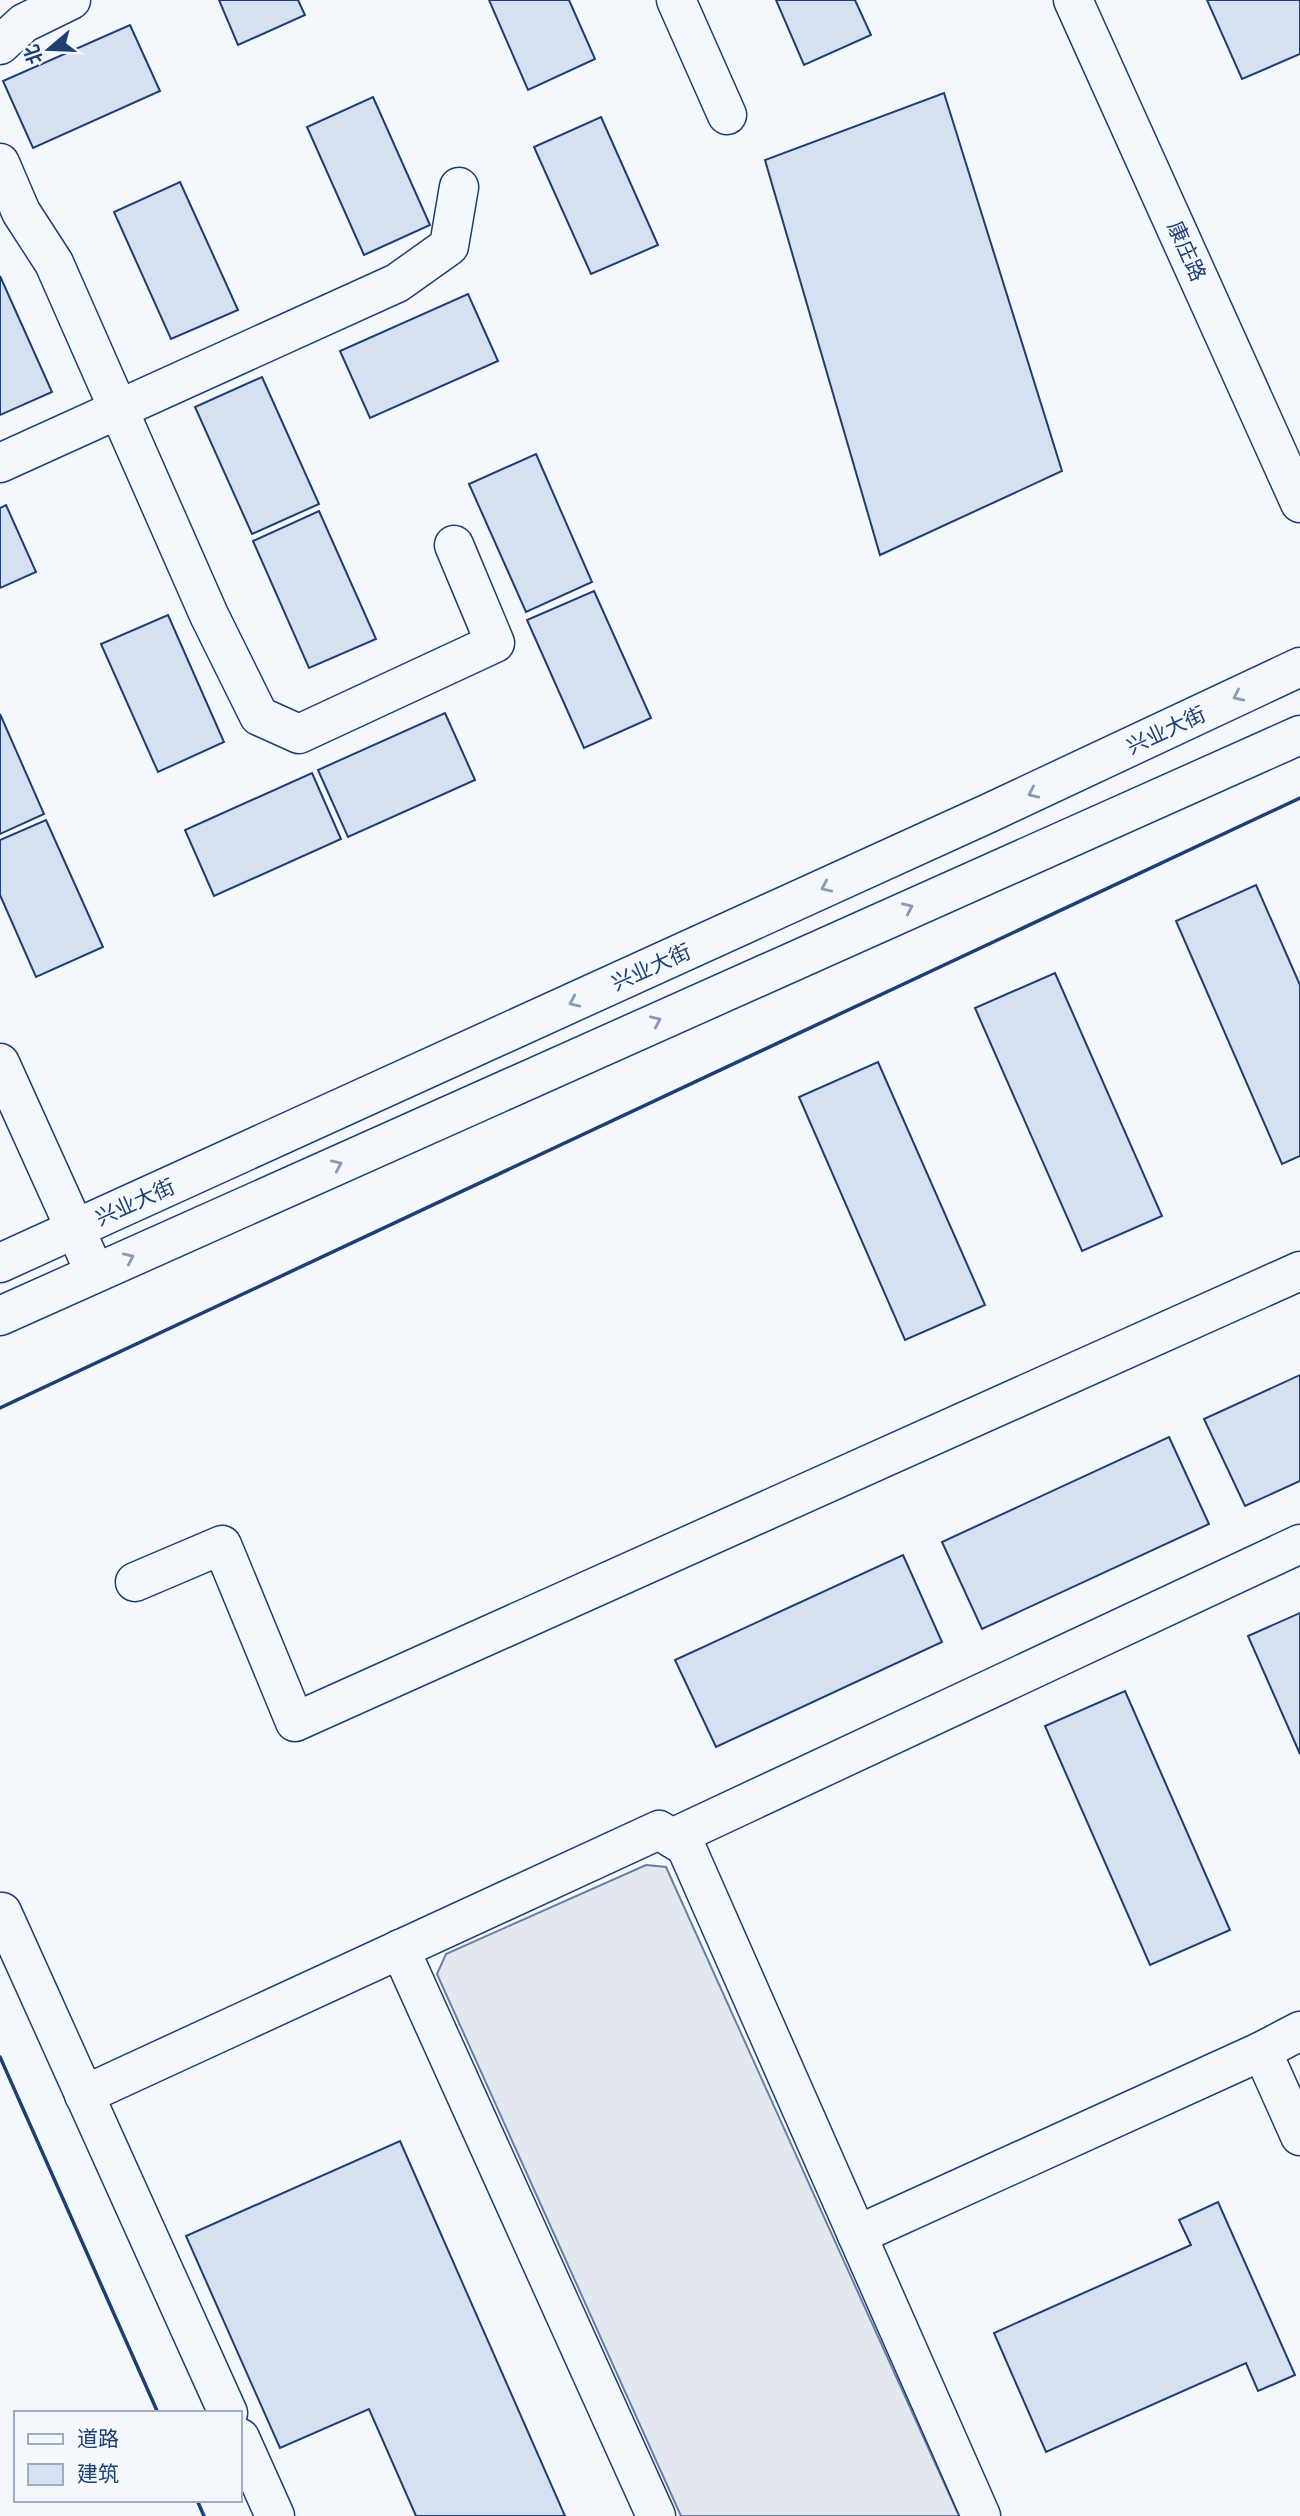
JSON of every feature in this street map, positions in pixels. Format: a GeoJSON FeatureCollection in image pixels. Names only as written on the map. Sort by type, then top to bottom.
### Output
{"type":"FeatureCollection","features":[{"type":"Feature","properties":{"kind":"street"},"geometry":{"type":"LineString","coordinates":[[0,45],[24,23],[71,0]]}},
{"type":"Feature","properties":{"kind":"street"},"geometry":{"type":"LineString","coordinates":[[677,0],[727,115]]}},
{"type":"Feature","properties":{"kind":"street","name":"康庄路"},"geometry":{"type":"LineString","coordinates":[[1073,0],[1300,503]]}},
{"type":"Feature","properties":{"kind":"street"},"geometry":{"type":"LineString","coordinates":[[0,163],[21,212],[54,263],[209,615],[259,716],[299,734],[495,643],[454,545]]}},
{"type":"Feature","properties":{"kind":"street"},"geometry":{"type":"LineString","coordinates":[[0,463],[397,283],[449,246],[459,187]]}},
{"type":"Feature","properties":{"kind":"street","name":"兴业大街"},"geometry":{"type":"LineString","coordinates":[[0,1263],[1001,807],[1300,667]]}},
{"type":"Feature","properties":{"kind":"street"},"geometry":{"type":"LineString","coordinates":[[0,1316],[1300,735]]}},
{"type":"Feature","properties":{"kind":"street"},"geometry":{"type":"LineString","coordinates":[[0,1063],[95,1273]]}},
{"type":"Feature","properties":{"kind":"street"},"geometry":{"type":"LineString","coordinates":[[135,1582],[222,1545],[295,1722],[1300,1270]]}},
{"type":"Feature","properties":{"kind":"street"},"geometry":{"type":"LineString","coordinates":[[672,1838],[1300,1545]]}},
{"type":"Feature","properties":{"kind":"street"},"geometry":{"type":"LineString","coordinates":[[84,2095],[659,1830],[686,1847],[981,2516]]}},
{"type":"Feature","properties":{"kind":"street"},"geometry":{"type":"LineString","coordinates":[[2,1912],[227,2411]]}},
{"type":"Feature","properties":{"kind":"street"},"geometry":{"type":"LineString","coordinates":[[400,1950],[656,2516]]}},
{"type":"Feature","properties":{"kind":"street"},"geometry":{"type":"LineString","coordinates":[[857,2235],[1262,2051],[1300,2031]]}},
{"type":"Feature","properties":{"kind":"street"},"geometry":{"type":"LineString","coordinates":[[1262,2051],[1300,2136]]}},
{"type":"Feature","properties":{"kind":"street"},"geometry":{"type":"LineString","coordinates":[[242,2442],[275,2516]]}},
{"type":"Feature","properties":{"kind":"shaded area"},"geometry":{"type":"Polygon","coordinates":[[[646,1865],[666,1867],[959,2516],[681,2516],[437,1974],[446,1954],[646,1865]]]}},
{"type":"Feature","properties":{"kind":"building"},"geometry":{"type":"Polygon","coordinates":[[[219,0],[298,0],[305,15],[238,45],[219,0]]]}},
{"type":"Feature","properties":{"kind":"building"},"geometry":{"type":"Polygon","coordinates":[[[489,0],[569,0],[595,59],[528,90],[489,0]]]}},
{"type":"Feature","properties":{"kind":"building"},"geometry":{"type":"Polygon","coordinates":[[[776,0],[855,0],[871,35],[804,65],[776,0]]]}},
{"type":"Feature","properties":{"kind":"building"},"geometry":{"type":"Polygon","coordinates":[[[1207,0],[1300,0],[1300,54],[1242,79],[1207,0]]]}},
{"type":"Feature","properties":{"kind":"building"},"geometry":{"type":"Polygon","coordinates":[[[130,25],[160,91],[33,148],[3,81],[130,25]]]}},
{"type":"Feature","properties":{"kind":"building"},"geometry":{"type":"Polygon","coordinates":[[[944,93],[1062,471],[880,555],[765,160],[944,93]]]}},
{"type":"Feature","properties":{"kind":"building"},"geometry":{"type":"Polygon","coordinates":[[[373,97],[430,225],[364,255],[307,127],[373,97]]]}},
{"type":"Feature","properties":{"kind":"building"},"geometry":{"type":"Polygon","coordinates":[[[601,117],[658,245],[591,274],[534,147],[601,117]]]}},
{"type":"Feature","properties":{"kind":"building"},"geometry":{"type":"Polygon","coordinates":[[[180,182],[238,310],[171,339],[114,212],[180,182]]]}},
{"type":"Feature","properties":{"kind":"building"},"geometry":{"type":"Polygon","coordinates":[[[0,276],[52,392],[0,415],[0,276]]]}},
{"type":"Feature","properties":{"kind":"building"},"geometry":{"type":"Polygon","coordinates":[[[468,294],[498,361],[370,418],[340,351],[468,294]]]}},
{"type":"Feature","properties":{"kind":"building"},"geometry":{"type":"Polygon","coordinates":[[[262,377],[319,504],[252,534],[195,407],[262,377]]]}},
{"type":"Feature","properties":{"kind":"building"},"geometry":{"type":"Polygon","coordinates":[[[536,454],[592,582],[526,612],[469,484],[536,454]]]}},
{"type":"Feature","properties":{"kind":"building"},"geometry":{"type":"Polygon","coordinates":[[[6,505],[36,572],[0,588],[0,508],[6,505]]]}},
{"type":"Feature","properties":{"kind":"building"},"geometry":{"type":"Polygon","coordinates":[[[319,511],[376,639],[309,668],[253,541],[319,511]]]}},
{"type":"Feature","properties":{"kind":"building"},"geometry":{"type":"Polygon","coordinates":[[[594,591],[651,718],[584,748],[527,620],[594,591]]]}},
{"type":"Feature","properties":{"kind":"building"},"geometry":{"type":"Polygon","coordinates":[[[168,615],[224,742],[158,772],[101,644],[168,615]]]}},
{"type":"Feature","properties":{"kind":"building"},"geometry":{"type":"Polygon","coordinates":[[[445,713],[475,780],[348,837],[318,770],[445,713]]]}},
{"type":"Feature","properties":{"kind":"building"},"geometry":{"type":"Polygon","coordinates":[[[0,714],[44,814],[0,834],[0,714]]]}},
{"type":"Feature","properties":{"kind":"building"},"geometry":{"type":"Polygon","coordinates":[[[312,773],[341,839],[214,896],[185,830],[312,773]]]}},
{"type":"Feature","properties":{"kind":"building"},"geometry":{"type":"Polygon","coordinates":[[[46,820],[103,947],[36,977],[0,895],[0,840],[46,820]]]}},
{"type":"Feature","properties":{"kind":"building"},"geometry":{"type":"Polygon","coordinates":[[[1256,885],[1300,985],[1300,1156],[1282,1164],[1176,921],[1256,885]]]}},
{"type":"Feature","properties":{"kind":"building"},"geometry":{"type":"Polygon","coordinates":[[[1055,973],[1162,1216],[1082,1251],[975,1008],[1055,973]]]}},
{"type":"Feature","properties":{"kind":"building"},"geometry":{"type":"Polygon","coordinates":[[[878,1062],[985,1305],[905,1340],[799,1097],[878,1062]]]}},
{"type":"Feature","properties":{"kind":"building"},"geometry":{"type":"Polygon","coordinates":[[[1300,1375],[1300,1481],[1245,1506],[1204,1419],[1300,1375]]]}},
{"type":"Feature","properties":{"kind":"building"},"geometry":{"type":"Polygon","coordinates":[[[1169,1437],[1209,1524],[982,1629],[942,1542],[1169,1437]]]}},
{"type":"Feature","properties":{"kind":"building"},"geometry":{"type":"Polygon","coordinates":[[[903,1555],[942,1642],[716,1747],[675,1660],[903,1555]]]}},
{"type":"Feature","properties":{"kind":"building"},"geometry":{"type":"Polygon","coordinates":[[[1300,1613],[1300,1754],[1248,1636],[1300,1613]]]}},
{"type":"Feature","properties":{"kind":"building"},"geometry":{"type":"Polygon","coordinates":[[[1125,1691],[1230,1930],[1150,1965],[1045,1726],[1125,1691]]]}},
{"type":"Feature","properties":{"kind":"building"},"geometry":{"type":"Polygon","coordinates":[[[400,2141],[565,2516],[416,2516],[369,2409],[280,2448],[186,2236],[400,2141]]]}},
{"type":"Feature","properties":{"kind":"building"},"geometry":{"type":"Polygon","coordinates":[[[1218,2202],[1295,2375],[1258,2391],[1246,2363],[1046,2452],[994,2333],[1191,2245],[1179,2220],[1218,2202]]]}},
{"type":"Feature","properties":{"kind":"wall"},"geometry":{"type":"LineString","coordinates":[[0,1408],[1300,798]]}},
{"type":"Feature","properties":{"kind":"wall"},"geometry":{"type":"LineString","coordinates":[[0,2057],[157,2411]]}},
{"type":"Feature","properties":{"kind":"wall"},"geometry":{"type":"LineString","coordinates":[[198,2502],[204,2516]]}}]}
